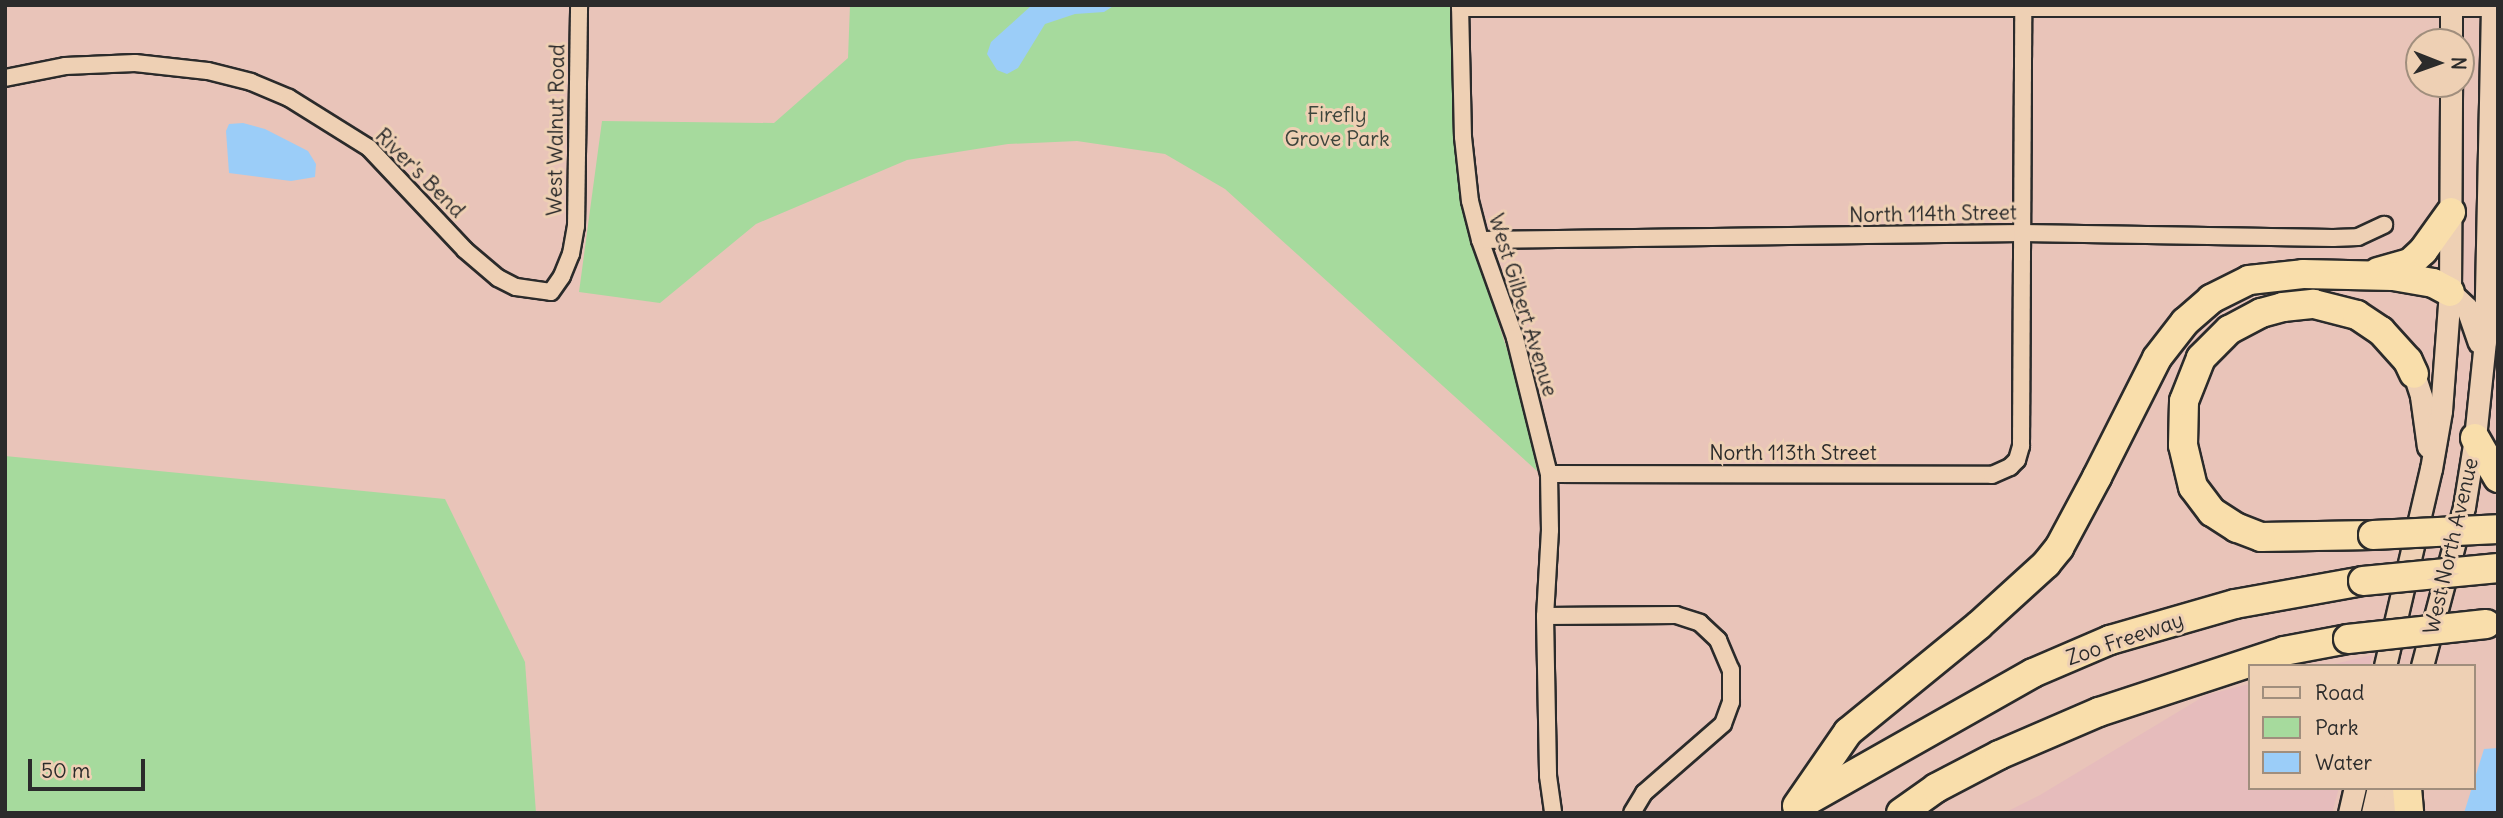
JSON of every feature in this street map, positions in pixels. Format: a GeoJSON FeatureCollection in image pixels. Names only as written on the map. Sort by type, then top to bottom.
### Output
{"type":"FeatureCollection","features":[{"type":"Feature","properties":{"kind":"highway"},"geometry":{"type":"LineString","coordinates":[[1793,809],[1849,732],[2021,589],[2059,548],[2151,368],[2185,322],[2211,299],[2249,280],[2282,275],[2395,270],[2410,263],[2423,251],[2451,212]]}},
{"type":"Feature","properties":{"kind":"highway"},"geometry":{"type":"LineString","coordinates":[[2373,273],[2433,283],[2450,292]]}},
{"type":"Feature","properties":{"kind":"highway"},"geometry":{"type":"LineString","coordinates":[[2414,374],[2408,361],[2381,331],[2357,315],[2314,304],[2283,307],[2261,313],[2229,330],[2201,358],[2184,401],[2183,444],[2193,487],[2212,512],[2237,528],[2261,537],[2498,529]]}},
{"type":"Feature","properties":{"kind":"highway"},"geometry":{"type":"LineString","coordinates":[[2475,438],[2498,478]]}},
{"type":"Feature","properties":{"kind":"highway","name":"Zoo Freeway"},"geometry":{"type":"LineString","coordinates":[[1793,809],[2033,673],[2110,639],[2235,604],[2363,580],[2498,568]]}},
{"type":"Feature","properties":{"kind":"highway"},"geometry":{"type":"LineString","coordinates":[[1901,813],[1936,788],[1999,755],[2099,712],[2284,651],[2348,639],[2492,624]]}},
{"type":"Feature","properties":{"kind":"highway"},"geometry":{"type":"LineString","coordinates":[[2407,790],[2409,813]]}},
{"type":"Feature","properties":{"kind":"main road"},"geometry":{"type":"LineString","coordinates":[[2451,7],[2451,28]]}},
{"type":"Feature","properties":{"kind":"main road","name":"West North Avenue"},"geometry":{"type":"LineString","coordinates":[[2423,664],[2464,507],[2475,438],[2492,241],[2494,7]]}},
{"type":"Feature","properties":{"kind":"main road","name":"West North Avenue"},"geometry":{"type":"LineString","coordinates":[[2385,664],[2431,469],[2441,411],[2450,292],[2451,98]]}},
{"type":"Feature","properties":{"kind":"main road"},"geometry":{"type":"LineString","coordinates":[[2450,292],[2467,308],[2483,354]]}},
{"type":"Feature","properties":{"kind":"main road"},"geometry":{"type":"LineString","coordinates":[[2414,374],[2421,396],[2431,469]]}},
{"type":"Feature","properties":{"kind":"main road"},"geometry":{"type":"LineString","coordinates":[[2349,813],[2355,790]]}},
{"type":"Feature","properties":{"kind":"main road"},"geometry":{"type":"LineString","coordinates":[[2372,813],[2378,790]]}},
{"type":"Feature","properties":{"kind":"main road"},"geometry":{"type":"LineString","coordinates":[[2391,813],[2397,790]]}},
{"type":"Feature","properties":{"kind":"street","name":"West Walnut Road"},"geometry":{"type":"LineString","coordinates":[[551,292],[562,276],[571,254],[576,226],[579,5]]}},
{"type":"Feature","properties":{"kind":"street"},"geometry":{"type":"LineString","coordinates":[[1460,7],[2494,7]]}},
{"type":"Feature","properties":{"kind":"street","name":"West Gilbert Avenue"},"geometry":{"type":"LineString","coordinates":[[1460,7],[1463,137],[1470,201],[1480,240],[1515,338],[1549,474],[1550,530],[1545,616],[1548,776],[1553,813]]}},
{"type":"Feature","properties":{"kind":"street"},"geometry":{"type":"LineString","coordinates":[[2022,233],[2023,7]]}},
{"type":"Feature","properties":{"kind":"street","name":"River's Bend"},"geometry":{"type":"LineString","coordinates":[[5,78],[65,66],[135,63],[208,71],[251,82],[289,98],[369,148],[466,250],[498,278],[516,288],[551,292]]}},
{"type":"Feature","properties":{"kind":"street","name":"North 114th Street"},"geometry":{"type":"LineString","coordinates":[[1480,240],[2022,233],[2333,238],[2358,237],[2384,225]]}},
{"type":"Feature","properties":{"kind":"street","name":"North 113th Street"},"geometry":{"type":"LineString","coordinates":[[1549,474],[1992,475],[2010,467],[2017,460],[2021,446],[2022,233]]}},
{"type":"Feature","properties":{"kind":"street"},"geometry":{"type":"LineString","coordinates":[[1545,616],[1676,615],[1700,623],[1718,639],[1731,670],[1731,702],[1724,724],[1644,793],[1632,813]]}},
{"type":"Feature","properties":{"kind":"shaded area"},"geometry":{"type":"Polygon","coordinates":[[[2372,655],[2370,664],[2334,664],[2372,655]]]}},
{"type":"Feature","properties":{"kind":"shaded area"},"geometry":{"type":"Polygon","coordinates":[[[2248,684],[2248,790],[2338,790],[2332,813],[2004,813],[2040,795],[2206,695],[2248,684]]]}},
{"type":"Feature","properties":{"kind":"green space","name":"Firefly Grove Park"},"geometry":{"type":"Polygon","coordinates":[[[850,5],[1456,5],[1468,231],[1521,392],[1537,471],[1225,189],[1165,154],[1077,141],[1008,144],[907,160],[756,224],[660,303],[579,292],[602,121],[774,123],[848,58],[850,5]]]}},
{"type":"Feature","properties":{"kind":"green space"},"geometry":{"type":"Polygon","coordinates":[[[5,456],[445,499],[525,662],[536,813],[5,813],[5,456]]]}},
{"type":"Feature","properties":{"kind":"water"},"geometry":{"type":"Polygon","coordinates":[[[1032,5],[1115,5],[1104,12],[1075,14],[1045,24],[1018,68],[1007,74],[997,70],[987,54],[991,42],[1032,5]]]}},
{"type":"Feature","properties":{"kind":"water"},"geometry":{"type":"Polygon","coordinates":[[[243,123],[265,129],[308,151],[316,164],[315,177],[291,181],[229,173],[226,131],[229,124],[243,123]]]}},
{"type":"Feature","properties":{"kind":"water"},"geometry":{"type":"Polygon","coordinates":[[[2498,748],[2498,813],[2464,813],[2471,790],[2475,790],[2475,778],[2484,749],[2498,748]]]}}]}
